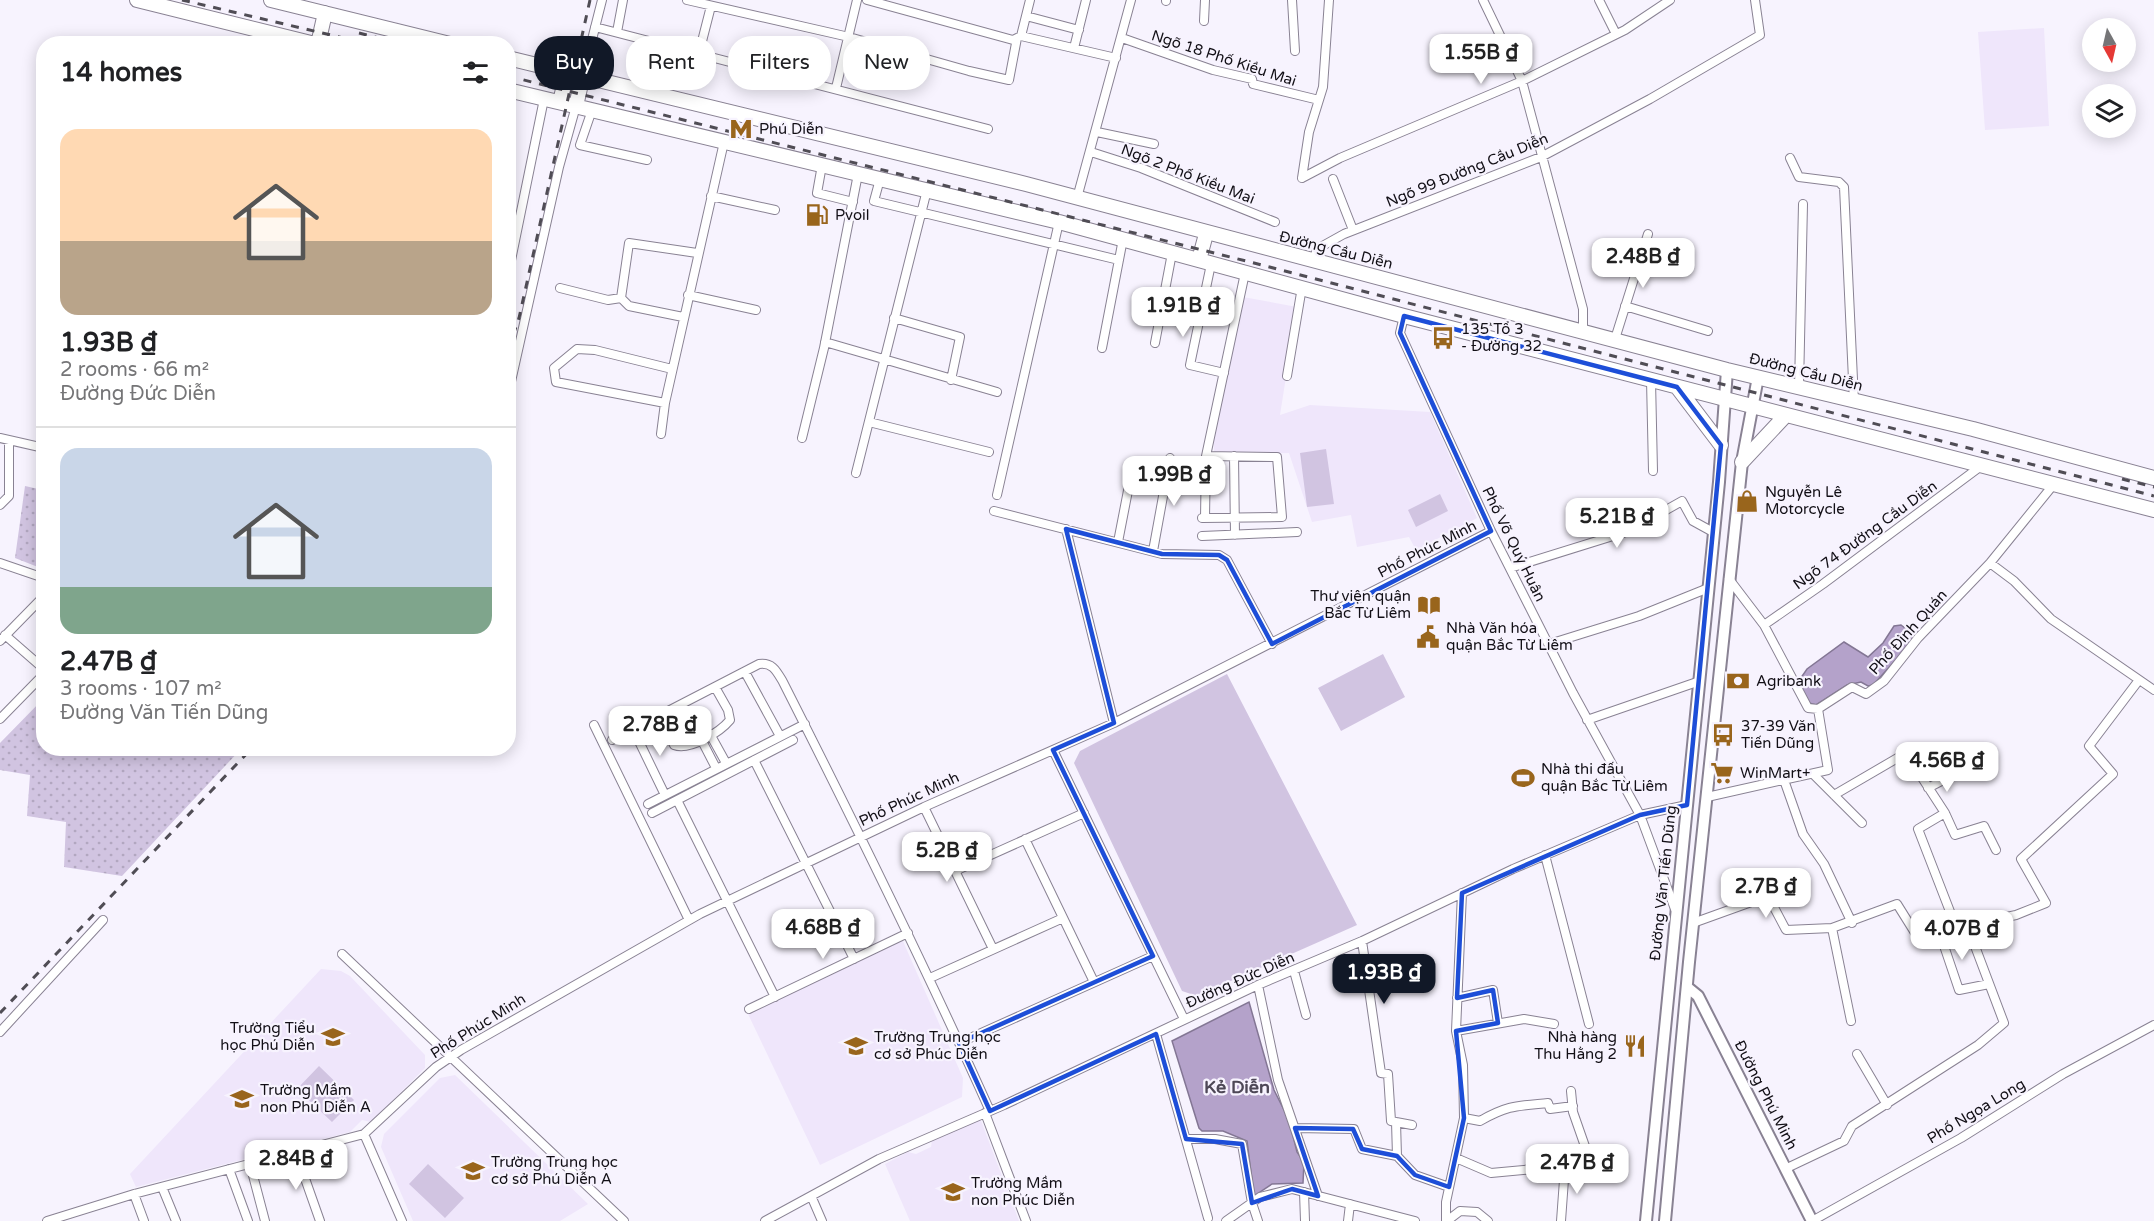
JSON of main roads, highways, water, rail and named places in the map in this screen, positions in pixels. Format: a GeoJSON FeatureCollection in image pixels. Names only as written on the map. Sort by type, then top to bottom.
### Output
{"type":"FeatureCollection","features":[{"type":"Feature","properties":{"kind":"highway"},"geometry":{"type":"LineString","coordinates":[[137,0],[284,36]]}},
{"type":"Feature","properties":{"kind":"highway"},"geometry":{"type":"LineString","coordinates":[[271,0],[304,4],[325,13],[418,36]]}},
{"type":"Feature","properties":{"kind":"highway"},"geometry":{"type":"LineString","coordinates":[[315,36],[325,13]]}},
{"type":"Feature","properties":{"kind":"highway","name":"Đường Cầu Diễn"},"geometry":{"type":"LineString","coordinates":[[516,60],[534,64]]}},
{"type":"Feature","properties":{"kind":"highway","name":"Đường Cầu Diễn"},"geometry":{"type":"LineString","coordinates":[[614,83],[1077,198],[1206,234],[1727,370],[1854,400],[2154,478]]}},
{"type":"Feature","properties":{"kind":"highway"},"geometry":{"type":"LineString","coordinates":[[560,102],[563,90]]}},
{"type":"Feature","properties":{"kind":"highway"},"geometry":{"type":"LineString","coordinates":[[576,106],[580,90]]}},
{"type":"Feature","properties":{"kind":"highway"},"geometry":{"type":"LineString","coordinates":[[516,92],[1059,222],[1404,316],[2154,510]]}},
{"type":"Feature","properties":{"kind":"highway"},"geometry":{"type":"LineString","coordinates":[[1205,262],[1206,234]]}},
{"type":"Feature","properties":{"kind":"highway"},"geometry":{"type":"LineString","coordinates":[[1677,387],[1721,445]]}},
{"type":"Feature","properties":{"kind":"highway"},"geometry":{"type":"LineString","coordinates":[[1742,462],[1786,415]]}},
{"type":"Feature","properties":{"kind":"main road","name":"Đường Văn Tiến Dũng"},"geometry":{"type":"LineString","coordinates":[[1646,1221],[1727,370]]}},
{"type":"Feature","properties":{"kind":"main road"},"geometry":{"type":"LineString","coordinates":[[1665,1221],[1729,579],[1742,462],[1758,377]]}},
{"type":"Feature","properties":{"kind":"main road","name":"Đường Phú Minh"},"geometry":{"type":"LineString","coordinates":[[1687,987],[1698,996],[1812,1221]]}},
{"type":"Feature","properties":{"kind":"railway"},"geometry":{"type":"LineString","coordinates":[[182,0],[335,36]]}},
{"type":"Feature","properties":{"kind":"railway"},"geometry":{"type":"LineString","coordinates":[[516,327],[590,0]]}},
{"type":"Feature","properties":{"kind":"railway"},"geometry":{"type":"LineString","coordinates":[[359,33],[371,36]]}},
{"type":"Feature","properties":{"kind":"railway"},"geometry":{"type":"LineString","coordinates":[[516,78],[1254,263],[2154,496]]}},
{"type":"Feature","properties":{"kind":"railway"},"geometry":{"type":"LineString","coordinates":[[2122,479],[2154,487]]}},
{"type":"Feature","properties":{"kind":"railway"},"geometry":{"type":"LineString","coordinates":[[0,1013],[244,756]]}},
{"type":"Feature","properties":{"kind":"place","name":"Phú Diễn"},"geometry":{"type":"Point","coordinates":[741,129]}},
{"type":"Feature","properties":{"kind":"place","name":"Pvoil"},"geometry":{"type":"Point","coordinates":[817,215]}},
{"type":"Feature","properties":{"kind":"place","name":"135 Tổ 3 - Đường 32"},"geometry":{"type":"Point","coordinates":[1443,338]}},
{"type":"Feature","properties":{"kind":"place","name":"Nguyễn Lê Motorcycle"},"geometry":{"type":"Point","coordinates":[1747,501]}},
{"type":"Feature","properties":{"kind":"place","name":"Thư viện quận Bắc Từ Liêm"},"geometry":{"type":"Point","coordinates":[1429,605]}},
{"type":"Feature","properties":{"kind":"place","name":"Nhà Văn hóa quận Bắc Từ Liêm"},"geometry":{"type":"Point","coordinates":[1428,637]}},
{"type":"Feature","properties":{"kind":"place","name":"Agribank"},"geometry":{"type":"Point","coordinates":[1738,681]}},
{"type":"Feature","properties":{"kind":"place","name":"37-39 Văn Tiến Dũng"},"geometry":{"type":"Point","coordinates":[1723,735]}},
{"type":"Feature","properties":{"kind":"place","name":"WinMart+"},"geometry":{"type":"Point","coordinates":[1722,773]}},
{"type":"Feature","properties":{"kind":"place","name":"Nhà thi đấu quận Bắc Từ Liêm"},"geometry":{"type":"Point","coordinates":[1523,778]}},
{"type":"Feature","properties":{"kind":"place","name":"Trường Tiểu học Phú Diễn"},"geometry":{"type":"Point","coordinates":[333,1037]}},
{"type":"Feature","properties":{"kind":"place","name":"Trường Trung học cơ sở Phúc Diễn"},"geometry":{"type":"Point","coordinates":[856,1046]}},
{"type":"Feature","properties":{"kind":"place","name":"Nhà hàng Thu Hằng 2"},"geometry":{"type":"Point","coordinates":[1635,1046]}},
{"type":"Feature","properties":{"kind":"place","name":"Trường Mầm non Phú Diễn A"},"geometry":{"type":"Point","coordinates":[242,1099]}},
{"type":"Feature","properties":{"kind":"place","name":"Trường Trung học cơ sở Phú Diễn A"},"geometry":{"type":"Point","coordinates":[473,1171]}},
{"type":"Feature","properties":{"kind":"place","name":"Trường Mầm non Phúc Diễn"},"geometry":{"type":"Point","coordinates":[953,1192]}},
{"type":"Feature","properties":{"kind":"district","name":"Kẻ Diễn"},"geometry":{"type":"Point","coordinates":[1237,1087]}}]}
